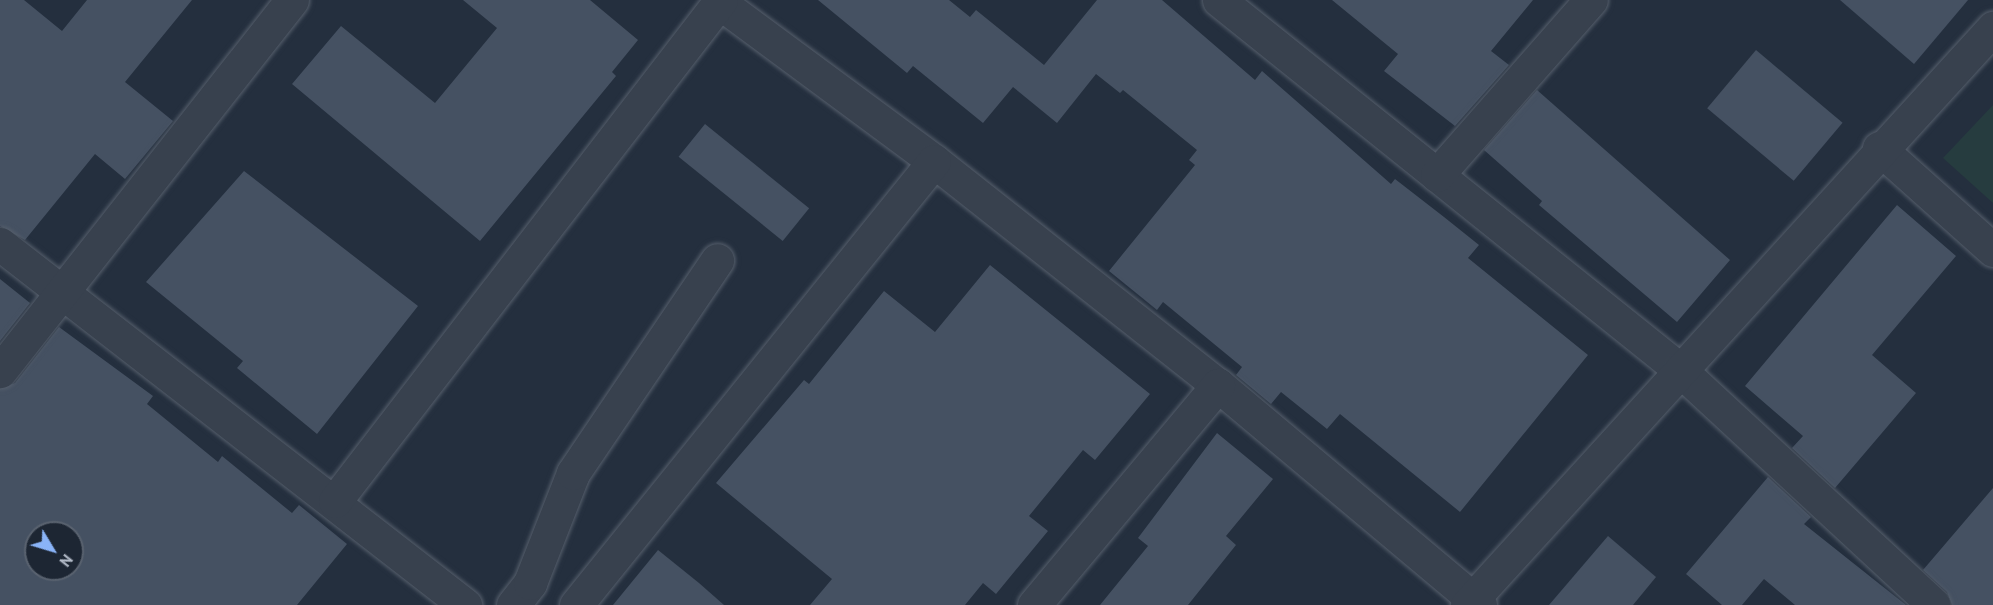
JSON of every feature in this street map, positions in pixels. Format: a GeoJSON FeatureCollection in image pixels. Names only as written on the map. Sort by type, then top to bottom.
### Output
{"type":"FeatureCollection","features":[{"type":"Feature","properties":{"kind":"street"},"geometry":{"type":"LineString","coordinates":[[0,372],[292,0]]}},
{"type":"Feature","properties":{"kind":"street"},"geometry":{"type":"LineString","coordinates":[[1219,0],[1679,369],[1934,605]]}},
{"type":"Feature","properties":{"kind":"street"},"geometry":{"type":"LineString","coordinates":[[1437,175],[1591,0]]}},
{"type":"Feature","properties":{"kind":"street"},"geometry":{"type":"LineString","coordinates":[[335,501],[720,1],[934,161],[1218,385],[1473,603],[1679,369],[1879,148],[1993,28]]}},
{"type":"Feature","properties":{"kind":"street"},"geometry":{"type":"LineString","coordinates":[[1879,148],[1993,250]]}},
{"type":"Feature","properties":{"kind":"street"},"geometry":{"type":"LineString","coordinates":[[576,605],[934,161]]}},
{"type":"Feature","properties":{"kind":"street"},"geometry":{"type":"LineString","coordinates":[[0,244],[62,294],[335,501],[465,605]]}},
{"type":"Feature","properties":{"kind":"street"},"geometry":{"type":"LineString","coordinates":[[513,605],[530,583],[540,546],[573,474],[717,260]]}},
{"type":"Feature","properties":{"kind":"street"},"geometry":{"type":"LineString","coordinates":[[1034,605],[1218,385]]}},
{"type":"Feature","properties":{"kind":"green space"},"geometry":{"type":"Polygon","coordinates":[[[1993,105],[1993,203],[1943,158],[1993,105]]]}},
{"type":"Feature","properties":{"kind":"building"},"geometry":{"type":"Polygon","coordinates":[[[0,0],[24,0],[62,31],[87,0],[192,0],[125,82],[173,121],[125,179],[95,154],[25,240],[0,226],[0,0]]]}},
{"type":"Feature","properties":{"kind":"building"},"geometry":{"type":"Polygon","coordinates":[[[463,0],[590,0],[638,40],[612,72],[616,76],[480,241],[292,84],[341,26],[435,103],[497,28],[463,0]]]}},
{"type":"Feature","properties":{"kind":"building"},"geometry":{"type":"Polygon","coordinates":[[[818,0],[949,0],[970,17],[976,10],[1044,65],[1097,0],[1162,0],[1255,80],[1262,71],[1391,184],[1395,179],[1479,245],[1468,258],[1588,355],[1460,512],[1340,414],[1327,429],[1281,392],[1271,404],[1236,375],[1242,367],[1163,302],[1157,310],[1109,271],[1195,165],[1189,160],[1197,150],[1123,90],[1120,93],[1096,74],[1057,123],[1013,87],[983,123],[913,66],[907,73],[818,0]]]}},
{"type":"Feature","properties":{"kind":"building"},"geometry":{"type":"Polygon","coordinates":[[[1332,0],[1533,0],[1491,51],[1509,65],[1455,126],[1384,71],[1398,54],[1332,0]]]}},
{"type":"Feature","properties":{"kind":"building"},"geometry":{"type":"Polygon","coordinates":[[[1840,0],[1968,0],[1914,64],[1840,0]]]}},
{"type":"Feature","properties":{"kind":"building"},"geometry":{"type":"Polygon","coordinates":[[[1756,50],[1843,123],[1794,181],[1707,108],[1756,50]]]}},
{"type":"Feature","properties":{"kind":"building"},"geometry":{"type":"Polygon","coordinates":[[[1537,90],[1730,260],[1677,322],[1539,205],[1542,201],[1484,150],[1537,90]]]}},
{"type":"Feature","properties":{"kind":"building"},"geometry":{"type":"Polygon","coordinates":[[[705,124],[809,208],[783,241],[679,157],[705,124]]]}},
{"type":"Feature","properties":{"kind":"building"},"geometry":{"type":"Polygon","coordinates":[[[244,171],[418,306],[317,434],[237,368],[243,361],[146,282],[244,171]]]}},
{"type":"Feature","properties":{"kind":"building"},"geometry":{"type":"Polygon","coordinates":[[[1897,205],[1956,256],[1872,355],[1916,393],[1835,488],[1792,448],[1803,436],[1745,386],[1897,205]]]}},
{"type":"Feature","properties":{"kind":"building"},"geometry":{"type":"Polygon","coordinates":[[[990,265],[1150,394],[1095,460],[1083,450],[1029,516],[1048,531],[996,594],[983,583],[965,605],[810,605],[832,579],[716,483],[804,380],[809,384],[884,291],[935,332],[990,265]]]}},
{"type":"Feature","properties":{"kind":"building"},"geometry":{"type":"Polygon","coordinates":[[[0,279],[30,303],[0,341],[0,279]]]}},
{"type":"Feature","properties":{"kind":"building"},"geometry":{"type":"Polygon","coordinates":[[[59,327],[153,396],[147,404],[218,462],[222,456],[292,513],[299,505],[347,544],[297,605],[0,605],[0,389],[15,383],[59,327]]]}},
{"type":"Feature","properties":{"kind":"building"},"geometry":{"type":"Polygon","coordinates":[[[1217,433],[1273,479],[1226,536],[1236,545],[1188,605],[1100,605],[1148,546],[1138,538],[1217,433]]]}},
{"type":"Feature","properties":{"kind":"building"},"geometry":{"type":"Polygon","coordinates":[[[1768,477],[1811,517],[1804,524],[1906,605],[1795,605],[1764,579],[1742,605],[1722,605],[1686,574],[1768,477]]]}},
{"type":"Feature","properties":{"kind":"building"},"geometry":{"type":"Polygon","coordinates":[[[1993,488],[1993,605],[1952,605],[1947,592],[1923,570],[1993,488]]]}},
{"type":"Feature","properties":{"kind":"building"},"geometry":{"type":"Polygon","coordinates":[[[1608,536],[1656,577],[1633,605],[1549,605],[1608,536]]]}},
{"type":"Feature","properties":{"kind":"building"},"geometry":{"type":"Polygon","coordinates":[[[658,550],[699,583],[724,605],[613,605],[658,550]]]}}]}
